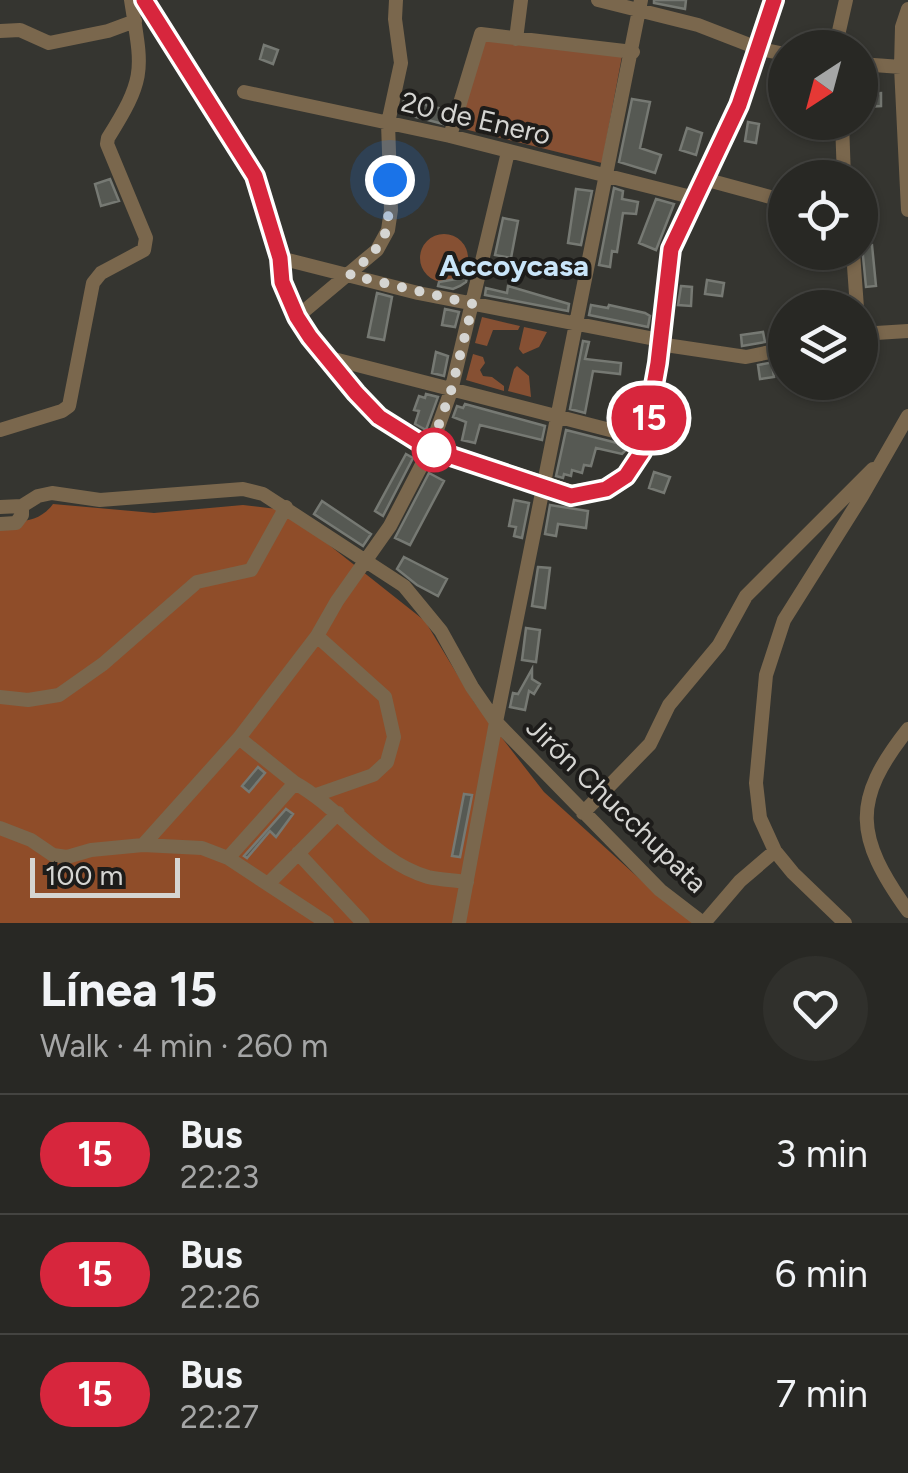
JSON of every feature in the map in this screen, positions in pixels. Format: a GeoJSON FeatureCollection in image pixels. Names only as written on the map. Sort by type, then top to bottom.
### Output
{"type":"FeatureCollection","features":[{"type":"Feature","properties":{"kind":"highway"},"geometry":{"type":"LineString","coordinates":[[144,0],[255,176],[280,258],[282,282],[297,317],[325,357],[379,417],[430,449],[571,496],[606,489],[638,463],[645,439],[671,249],[729,128],[760,49],[774,0]]}},
{"type":"Feature","properties":{"kind":"street"},"geometry":{"type":"LineString","coordinates":[[0,430],[69,406],[95,279],[146,246],[107,144],[137,84],[141,58],[131,0]]}},
{"type":"Feature","properties":{"kind":"street"},"geometry":{"type":"LineString","coordinates":[[297,317],[350,275],[376,250],[388,230],[388,123],[401,62],[396,0]]}},
{"type":"Feature","properties":{"kind":"street"},"geometry":{"type":"LineString","coordinates":[[516,39],[521,0]]}},
{"type":"Feature","properties":{"kind":"street"},"geometry":{"type":"LineString","coordinates":[[598,0],[641,5],[768,51]]}},
{"type":"Feature","properties":{"kind":"street"},"geometry":{"type":"LineString","coordinates":[[841,30],[846,0]]}},
{"type":"Feature","properties":{"kind":"street","name":"Jirón Chucchupata"},"geometry":{"type":"LineString","coordinates":[[641,5],[496,722],[660,890],[704,923]]}},
{"type":"Feature","properties":{"kind":"street"},"geometry":{"type":"LineString","coordinates":[[908,9],[901,66],[908,210]]}},
{"type":"Feature","properties":{"kind":"street"},"geometry":{"type":"LineString","coordinates":[[0,31],[20,30],[49,44],[108,32],[134,21]]}},
{"type":"Feature","properties":{"kind":"street"},"geometry":{"type":"LineString","coordinates":[[450,136],[482,34],[632,52]]}},
{"type":"Feature","properties":{"kind":"street"},"geometry":{"type":"LineString","coordinates":[[878,65],[901,66]]}},
{"type":"Feature","properties":{"kind":"street","name":"20 de Enero"},"geometry":{"type":"LineString","coordinates":[[244,92],[608,174],[768,198]]}},
{"type":"Feature","properties":{"kind":"street"},"geometry":{"type":"LineString","coordinates":[[142,846],[240,738],[316,636],[390,526],[430,449],[451,391],[508,152]]}},
{"type":"Feature","properties":{"kind":"street"},"geometry":{"type":"LineString","coordinates":[[280,258],[473,304],[659,342],[746,357],[768,352]]}},
{"type":"Feature","properties":{"kind":"street"},"geometry":{"type":"LineString","coordinates":[[878,333],[908,331]]}},
{"type":"Feature","properties":{"kind":"street"},"geometry":{"type":"LineString","coordinates":[[325,357],[645,439]]}},
{"type":"Feature","properties":{"kind":"street"},"geometry":{"type":"LineString","coordinates":[[844,923],[775,852],[760,818],[756,783],[766,675],[784,620],[908,416]]}},
{"type":"Feature","properties":{"kind":"street"},"geometry":{"type":"LineString","coordinates":[[583,813],[650,744],[668,706],[719,645],[746,596],[878,465]]}},
{"type":"Feature","properties":{"kind":"street"},"geometry":{"type":"LineString","coordinates":[[0,507],[22,506],[38,496],[52,494],[136,500],[243,490],[263,494],[404,586],[424,608],[496,722],[459,923]]}},
{"type":"Feature","properties":{"kind":"street"},"geometry":{"type":"LineString","coordinates":[[0,524],[16,523],[22,516],[22,506]]}},
{"type":"Feature","properties":{"kind":"street"},"geometry":{"type":"LineString","coordinates":[[0,697],[28,700],[59,695],[103,664],[197,582],[251,570],[286,508]]}},
{"type":"Feature","properties":{"kind":"street"},"geometry":{"type":"LineString","coordinates":[[316,636],[385,697],[394,737],[387,762],[373,775],[316,795]]}},
{"type":"Feature","properties":{"kind":"street"},"geometry":{"type":"LineString","coordinates":[[908,729],[878,770],[865,813],[879,867],[908,911]]}},
{"type":"Feature","properties":{"kind":"street"},"geometry":{"type":"LineString","coordinates":[[240,738],[316,795],[385,856],[428,877],[467,882]]}},
{"type":"Feature","properties":{"kind":"street"},"geometry":{"type":"LineString","coordinates":[[228,858],[295,783]]}},
{"type":"Feature","properties":{"kind":"street"},"geometry":{"type":"LineString","coordinates":[[268,884],[338,814]]}},
{"type":"Feature","properties":{"kind":"street"},"geometry":{"type":"LineString","coordinates":[[0,828],[32,840],[54,855],[67,857],[92,850],[142,846],[202,848],[228,858],[327,923]]}},
{"type":"Feature","properties":{"kind":"street"},"geometry":{"type":"LineString","coordinates":[[704,923],[740,882],[775,852]]}},
{"type":"Feature","properties":{"kind":"street"},"geometry":{"type":"LineString","coordinates":[[298,854],[363,923]]}},
{"type":"Feature","properties":{"kind":"shaded area"},"geometry":{"type":"Polygon","coordinates":[[[483,35],[622,56],[602,163],[460,128],[483,35]]]}},
{"type":"Feature","properties":{"kind":"shaded area"},"geometry":{"type":"Polygon","coordinates":[[[444,234],[461,241],[468,258],[461,275],[444,282],[427,275],[420,258],[427,241],[444,234]]]}},
{"type":"Feature","properties":{"kind":"shaded area"},"geometry":{"type":"Polygon","coordinates":[[[482,317],[520,326],[518,330],[493,330],[487,346],[475,343],[482,317]]]}},
{"type":"Feature","properties":{"kind":"shaded area"},"geometry":{"type":"Polygon","coordinates":[[[524,327],[547,332],[539,347],[523,354],[519,349],[524,327]]]}},
{"type":"Feature","properties":{"kind":"shaded area"},"geometry":{"type":"Polygon","coordinates":[[[473,354],[483,357],[483,376],[492,377],[504,386],[504,391],[466,380],[473,354]]]}},
{"type":"Feature","properties":{"kind":"shaded area"},"geometry":{"type":"Polygon","coordinates":[[[517,366],[529,376],[531,397],[508,391],[517,366]]]}},
{"type":"Feature","properties":{"kind":"shaded area"},"geometry":{"type":"Polygon","coordinates":[[[53,504],[154,513],[243,505],[285,510],[425,621],[474,702],[544,792],[642,881],[697,923],[0,923],[0,520],[29,520],[42,515],[53,504]]]}},
{"type":"Feature","properties":{"kind":"building"},"geometry":{"type":"Polygon","coordinates":[[[686,0],[685,9],[654,3],[686,0]]]}},
{"type":"Feature","properties":{"kind":"building"},"geometry":{"type":"Polygon","coordinates":[[[264,45],[278,50],[273,64],[260,59],[264,45]]]}},
{"type":"Feature","properties":{"kind":"building"},"geometry":{"type":"Polygon","coordinates":[[[632,99],[650,102],[640,148],[661,155],[655,173],[619,162],[632,99]]]}},
{"type":"Feature","properties":{"kind":"building"},"geometry":{"type":"Polygon","coordinates":[[[404,100],[447,110],[443,124],[401,113],[404,100]]]}},
{"type":"Feature","properties":{"kind":"building"},"geometry":{"type":"Polygon","coordinates":[[[748,122],[759,124],[756,143],[745,141],[748,122]]]}},
{"type":"Feature","properties":{"kind":"building"},"geometry":{"type":"Polygon","coordinates":[[[687,128],[702,133],[696,155],[680,150],[687,128]]]}},
{"type":"Feature","properties":{"kind":"building"},"geometry":{"type":"Polygon","coordinates":[[[110,179],[119,201],[101,206],[95,184],[110,179]]]}},
{"type":"Feature","properties":{"kind":"building"},"geometry":{"type":"Polygon","coordinates":[[[614,188],[623,191],[622,199],[638,202],[636,214],[623,213],[617,252],[612,251],[610,267],[599,265],[614,188]]]}},
{"type":"Feature","properties":{"kind":"building"},"geometry":{"type":"Polygon","coordinates":[[[576,189],[592,191],[581,245],[568,243],[576,189]]]}},
{"type":"Feature","properties":{"kind":"building"},"geometry":{"type":"Polygon","coordinates":[[[656,199],[674,204],[656,250],[639,243],[656,199]]]}},
{"type":"Feature","properties":{"kind":"building"},"geometry":{"type":"Polygon","coordinates":[[[503,218],[518,221],[511,258],[495,255],[503,218]]]}},
{"type":"Feature","properties":{"kind":"building"},"geometry":{"type":"Polygon","coordinates":[[[470,266],[466,282],[453,289],[438,286],[439,282],[456,279],[470,266]]]}},
{"type":"Feature","properties":{"kind":"building"},"geometry":{"type":"Polygon","coordinates":[[[864,270],[874,270],[876,286],[866,287],[864,270]]]}},
{"type":"Feature","properties":{"kind":"building"},"geometry":{"type":"Polygon","coordinates":[[[707,280],[724,283],[722,296],[705,294],[707,280]]]}},
{"type":"Feature","properties":{"kind":"building"},"geometry":{"type":"Polygon","coordinates":[[[508,286],[569,304],[568,311],[485,295],[486,288],[507,293],[508,286]]]}},
{"type":"Feature","properties":{"kind":"building"},"geometry":{"type":"Polygon","coordinates":[[[681,286],[692,287],[691,306],[678,305],[681,286]]]}},
{"type":"Feature","properties":{"kind":"building"},"geometry":{"type":"Polygon","coordinates":[[[377,293],[392,297],[384,340],[368,337],[377,293]]]}},
{"type":"Feature","properties":{"kind":"building"},"geometry":{"type":"Polygon","coordinates":[[[591,305],[645,313],[650,316],[648,327],[589,315],[591,305]]]}},
{"type":"Feature","properties":{"kind":"building"},"geometry":{"type":"Polygon","coordinates":[[[445,309],[459,312],[455,327],[442,325],[445,309]]]}},
{"type":"Feature","properties":{"kind":"building"},"geometry":{"type":"Polygon","coordinates":[[[763,332],[765,342],[742,346],[741,335],[763,332]]]}},
{"type":"Feature","properties":{"kind":"building"},"geometry":{"type":"Polygon","coordinates":[[[583,341],[589,342],[585,359],[621,363],[620,374],[593,371],[585,413],[570,409],[583,341]]]}},
{"type":"Feature","properties":{"kind":"building"},"geometry":{"type":"Polygon","coordinates":[[[436,352],[448,356],[444,376],[432,373],[436,352]]]}},
{"type":"Feature","properties":{"kind":"building"},"geometry":{"type":"Polygon","coordinates":[[[768,363],[768,378],[760,379],[758,365],[768,363]]]}},
{"type":"Feature","properties":{"kind":"building"},"geometry":{"type":"Polygon","coordinates":[[[426,394],[438,397],[426,430],[415,424],[419,411],[414,410],[419,396],[425,398],[426,394]]]}},
{"type":"Feature","properties":{"kind":"building"},"geometry":{"type":"Polygon","coordinates":[[[628,395],[638,396],[634,421],[625,420],[628,395]]]}},
{"type":"Feature","properties":{"kind":"building"},"geometry":{"type":"Polygon","coordinates":[[[465,404],[545,426],[542,440],[480,425],[475,443],[462,440],[466,422],[453,417],[457,406],[463,408],[465,404]]]}},
{"type":"Feature","properties":{"kind":"building"},"geometry":{"type":"Polygon","coordinates":[[[566,430],[629,447],[622,454],[596,448],[591,466],[584,465],[582,473],[572,470],[571,476],[564,474],[563,478],[556,476],[566,430]]]}},
{"type":"Feature","properties":{"kind":"building"},"geometry":{"type":"Polygon","coordinates":[[[406,454],[413,458],[383,516],[375,511],[406,454]]]}},
{"type":"Feature","properties":{"kind":"building"},"geometry":{"type":"Polygon","coordinates":[[[654,472],[670,477],[664,493],[649,488],[654,472]]]}},
{"type":"Feature","properties":{"kind":"building"},"geometry":{"type":"Polygon","coordinates":[[[429,473],[444,481],[410,545],[395,538],[429,473]]]}},
{"type":"Feature","properties":{"kind":"building"},"geometry":{"type":"Polygon","coordinates":[[[514,500],[529,503],[522,538],[514,536],[516,527],[509,526],[514,500]]]}},
{"type":"Feature","properties":{"kind":"building"},"geometry":{"type":"Polygon","coordinates":[[[322,501],[371,534],[363,546],[314,514],[322,501]]]}},
{"type":"Feature","properties":{"kind":"building"},"geometry":{"type":"Polygon","coordinates":[[[550,505],[588,511],[586,528],[558,524],[556,536],[545,534],[550,505]]]}},
{"type":"Feature","properties":{"kind":"building"},"geometry":{"type":"Polygon","coordinates":[[[404,557],[447,579],[438,596],[397,569],[404,557]]]}},
{"type":"Feature","properties":{"kind":"building"},"geometry":{"type":"Polygon","coordinates":[[[538,567],[550,568],[545,608],[532,606],[538,567]]]}},
{"type":"Feature","properties":{"kind":"building"},"geometry":{"type":"Polygon","coordinates":[[[526,628],[540,630],[536,662],[522,660],[526,628]]]}},
{"type":"Feature","properties":{"kind":"building"},"geometry":{"type":"Polygon","coordinates":[[[532,669],[532,679],[540,684],[534,694],[529,691],[525,710],[510,707],[513,693],[518,694],[532,669]]]}},
{"type":"Feature","properties":{"kind":"building"},"geometry":{"type":"Polygon","coordinates":[[[258,767],[265,773],[249,792],[242,786],[258,767]]]}},
{"type":"Feature","properties":{"kind":"building"},"geometry":{"type":"Polygon","coordinates":[[[464,794],[472,795],[460,857],[452,856],[464,794]]]}},
{"type":"Feature","properties":{"kind":"building"},"geometry":{"type":"Polygon","coordinates":[[[286,809],[293,814],[276,837],[270,831],[247,858],[244,856],[286,809]]]}},
{"type":"Feature","properties":{"kind":"bus line","name":"15"},"geometry":{"type":"LineString","coordinates":[[144,0],[255,176],[280,258],[282,282],[297,317],[356,393],[379,417],[430,449],[571,496],[606,489],[638,463],[658,363],[671,249],[739,105],[774,0]]}},
{"type":"Feature","properties":{"kind":"district","name":"Accoycasa"},"geometry":{"type":"Point","coordinates":[514,265]}},
{"type":"Feature","properties":{"kind":"route"},"geometry":{"type":"LineString","coordinates":[[390,180],[388,230],[376,250],[350,275],[473,304],[451,391],[430,449],[434,450]]}}]}
